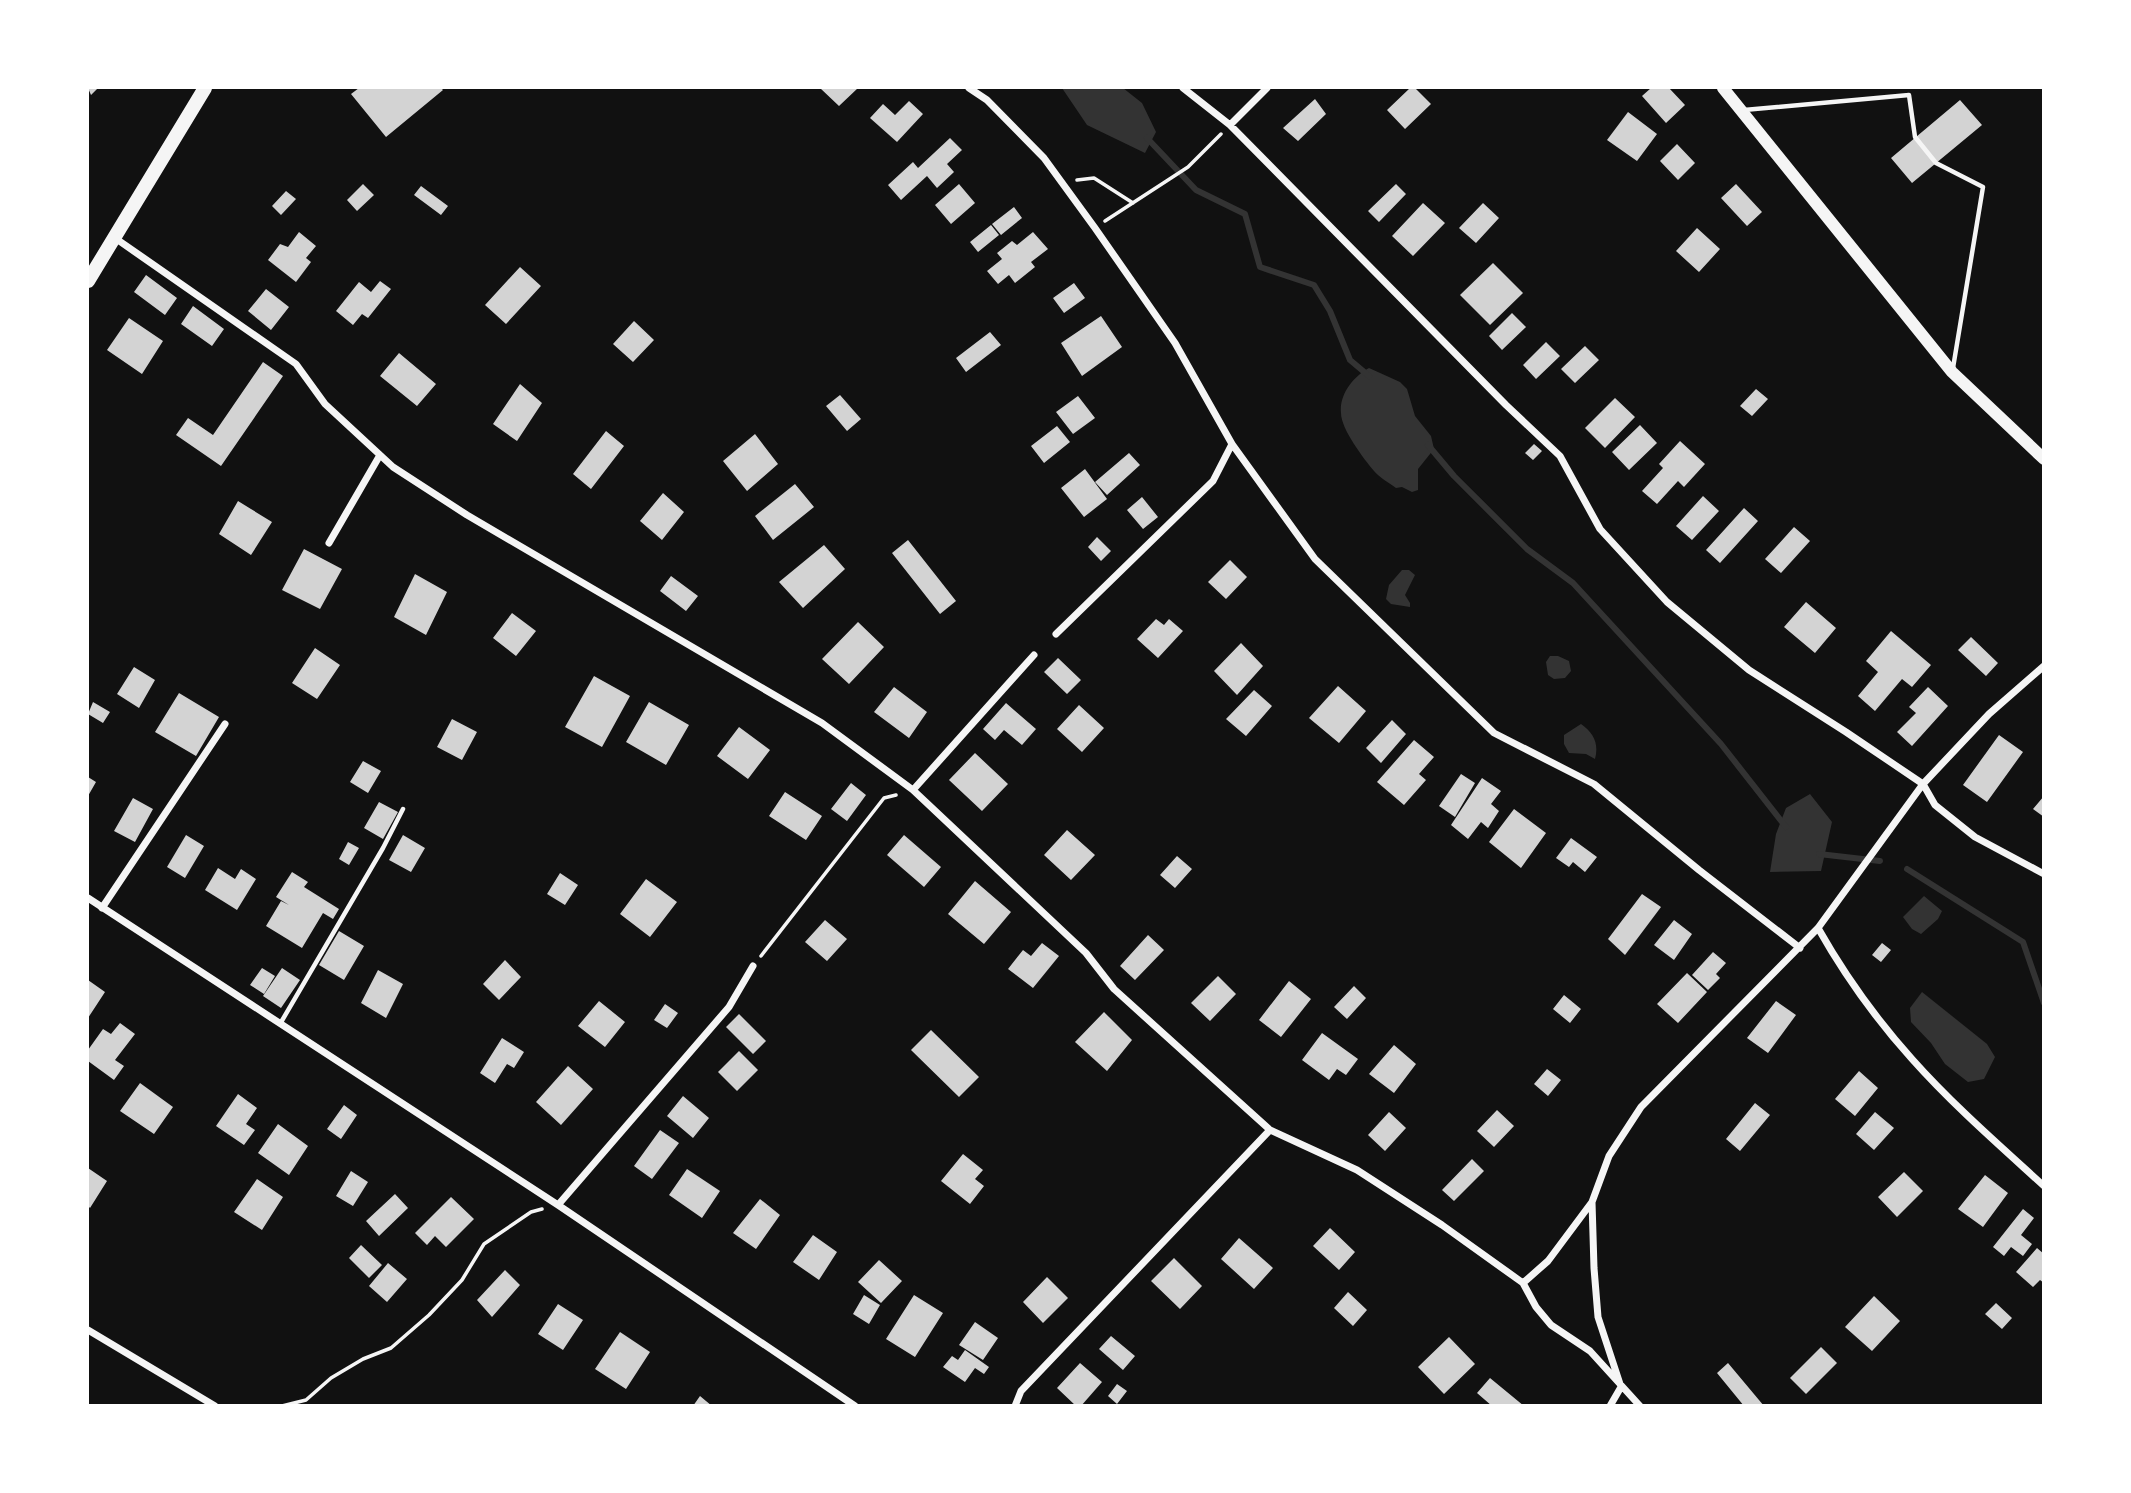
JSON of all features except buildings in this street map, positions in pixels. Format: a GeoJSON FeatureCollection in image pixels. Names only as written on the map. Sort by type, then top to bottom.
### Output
{"type":"FeatureCollection","features":[{"type":"Feature","properties":{"kind":"main road"},"geometry":{"type":"LineString","coordinates":[[88,281],[205,88]]}},
{"type":"Feature","properties":{"kind":"main road"},"geometry":{"type":"LineString","coordinates":[[1723,88],[1952,372],[2043,459]]}},
{"type":"Feature","properties":{"kind":"street"},"geometry":{"type":"LineString","coordinates":[[969,88],[987,100],[1044,158],[1096,228],[1175,343],[1232,444],[1315,559],[1494,733],[1594,784],[1800,948]]}},
{"type":"Feature","properties":{"kind":"street"},"geometry":{"type":"LineString","coordinates":[[1183,88],[1230,125],[1506,405],[1560,456],[1600,529],[1667,602],[1749,670],[1923,784],[1935,805],[1975,837],[2043,874]]}},
{"type":"Feature","properties":{"kind":"street"},"geometry":{"type":"LineString","coordinates":[[1230,125],[1267,88]]}},
{"type":"Feature","properties":{"kind":"street"},"geometry":{"type":"LineString","coordinates":[[114,238],[296,363],[325,404],[393,467],[467,515],[822,723],[913,790],[1086,953],[1114,989],[1270,1130],[1357,1170],[1523,1283],[1536,1307],[1551,1325],[1590,1351],[1640,1405]]}},
{"type":"Feature","properties":{"kind":"street"},"geometry":{"type":"LineString","coordinates":[[1056,634],[1213,481],[1232,444]]}},
{"type":"Feature","properties":{"kind":"street"},"geometry":{"type":"LineString","coordinates":[[328,543],[380,455]]}},
{"type":"Feature","properties":{"kind":"street"},"geometry":{"type":"LineString","coordinates":[[913,790],[1034,655]]}},
{"type":"Feature","properties":{"kind":"street"},"geometry":{"type":"LineString","coordinates":[[1523,1283],[1548,1261],[1592,1202],[1609,1156],[1641,1107],[1800,948],[1842,896],[1923,784],[1989,714],[2043,666]]}},
{"type":"Feature","properties":{"kind":"street"},"geometry":{"type":"LineString","coordinates":[[102,908],[225,724]]}},
{"type":"Feature","properties":{"kind":"street"},"geometry":{"type":"LineString","coordinates":[[88,898],[558,1205],[855,1405]]}},
{"type":"Feature","properties":{"kind":"street"},"geometry":{"type":"LineString","coordinates":[[1818,928],[1868,1006],[1912,1059],[2043,1186]]}},
{"type":"Feature","properties":{"kind":"street"},"geometry":{"type":"LineString","coordinates":[[558,1205],[729,1007],[753,966]]}},
{"type":"Feature","properties":{"kind":"street"},"geometry":{"type":"LineString","coordinates":[[1016,1405],[1021,1391],[1270,1130]]}},
{"type":"Feature","properties":{"kind":"street"},"geometry":{"type":"LineString","coordinates":[[1592,1202],[1598,1317],[1621,1387],[1610,1405]]}},
{"type":"Feature","properties":{"kind":"street"},"geometry":{"type":"LineString","coordinates":[[88,1330],[209,1404]]}},
{"type":"Feature","properties":{"kind":"lane"},"geometry":{"type":"LineString","coordinates":[[1743,110],[1909,95],[1916,137],[1922,146],[1936,163],[1983,187],[1952,372]]}},
{"type":"Feature","properties":{"kind":"lane"},"geometry":{"type":"LineString","coordinates":[[280,1025],[403,809]]}},
{"type":"Feature","properties":{"kind":"path"},"geometry":{"type":"LineString","coordinates":[[1096,228],[1188,167],[1230,125]]}},
{"type":"Feature","properties":{"kind":"path"},"geometry":{"type":"LineString","coordinates":[[1062,183],[1094,178],[1133,203]]}},
{"type":"Feature","properties":{"kind":"path"},"geometry":{"type":"LineString","coordinates":[[753,966],[884,798],[913,790]]}},
{"type":"Feature","properties":{"kind":"path"},"geometry":{"type":"LineString","coordinates":[[282,1405],[306,1400],[331,1378],[363,1359],[391,1349],[429,1315],[462,1280],[484,1244],[531,1212],[558,1205]]}},
{"type":"Feature","properties":{"kind":"shaded area"},"geometry":{"type":"Polygon","coordinates":[[[1062,88],[1123,88],[1142,103],[1156,132],[1145,153],[1087,125],[1062,88]]]}},
{"type":"Feature","properties":{"kind":"shaded area"},"geometry":{"type":"Polygon","coordinates":[[[1369,368],[1400,382],[1407,389],[1415,416],[1431,436],[1434,449],[1418,469],[1418,490],[1412,492],[1402,487],[1396,488],[1379,475],[1359,452],[1342,420],[1341,406],[1345,393],[1353,381],[1369,368]]]}},
{"type":"Feature","properties":{"kind":"shaded area"},"geometry":{"type":"Polygon","coordinates":[[[1402,570],[1409,570],[1415,575],[1405,595],[1410,607],[1391,604],[1386,599],[1389,585],[1402,570]]]}},
{"type":"Feature","properties":{"kind":"shaded area"},"geometry":{"type":"Polygon","coordinates":[[[1550,656],[1569,661],[1571,671],[1565,678],[1554,679],[1548,675],[1546,662],[1550,656]]]}},
{"type":"Feature","properties":{"kind":"shaded area"},"geometry":{"type":"Polygon","coordinates":[[[1581,724],[1594,739],[1595,759],[1586,754],[1569,753],[1564,744],[1564,735],[1581,724]]]}},
{"type":"Feature","properties":{"kind":"shaded area"},"geometry":{"type":"Polygon","coordinates":[[[1810,794],[1832,822],[1821,871],[1770,872],[1776,834],[1786,808],[1810,794]]]}},
{"type":"Feature","properties":{"kind":"shaded area"},"geometry":{"type":"Polygon","coordinates":[[[1924,896],[1942,911],[1938,919],[1921,934],[1912,929],[1903,917],[1924,896]]]}},
{"type":"Feature","properties":{"kind":"shaded area"},"geometry":{"type":"Polygon","coordinates":[[[1922,992],[1987,1044],[1995,1057],[1984,1079],[1968,1082],[1945,1064],[1931,1043],[1911,1022],[1910,1008],[1922,992]]]}},
{"type":"Feature","properties":{"kind":"waterway"},"geometry":{"type":"LineString","coordinates":[[1147,138],[1196,190],[1245,214],[1260,267],[1314,285],[1330,311],[1350,360],[1369,376]]}},
{"type":"Feature","properties":{"kind":"waterway"},"geometry":{"type":"LineString","coordinates":[[1428,445],[1454,476],[1527,549],[1573,583],[1721,744],[1786,827]]}},
{"type":"Feature","properties":{"kind":"waterway"},"geometry":{"type":"LineString","coordinates":[[1819,854],[1880,861]]}},
{"type":"Feature","properties":{"kind":"waterway"},"geometry":{"type":"LineString","coordinates":[[1907,869],[2023,942],[2044,1003]]}}]}
